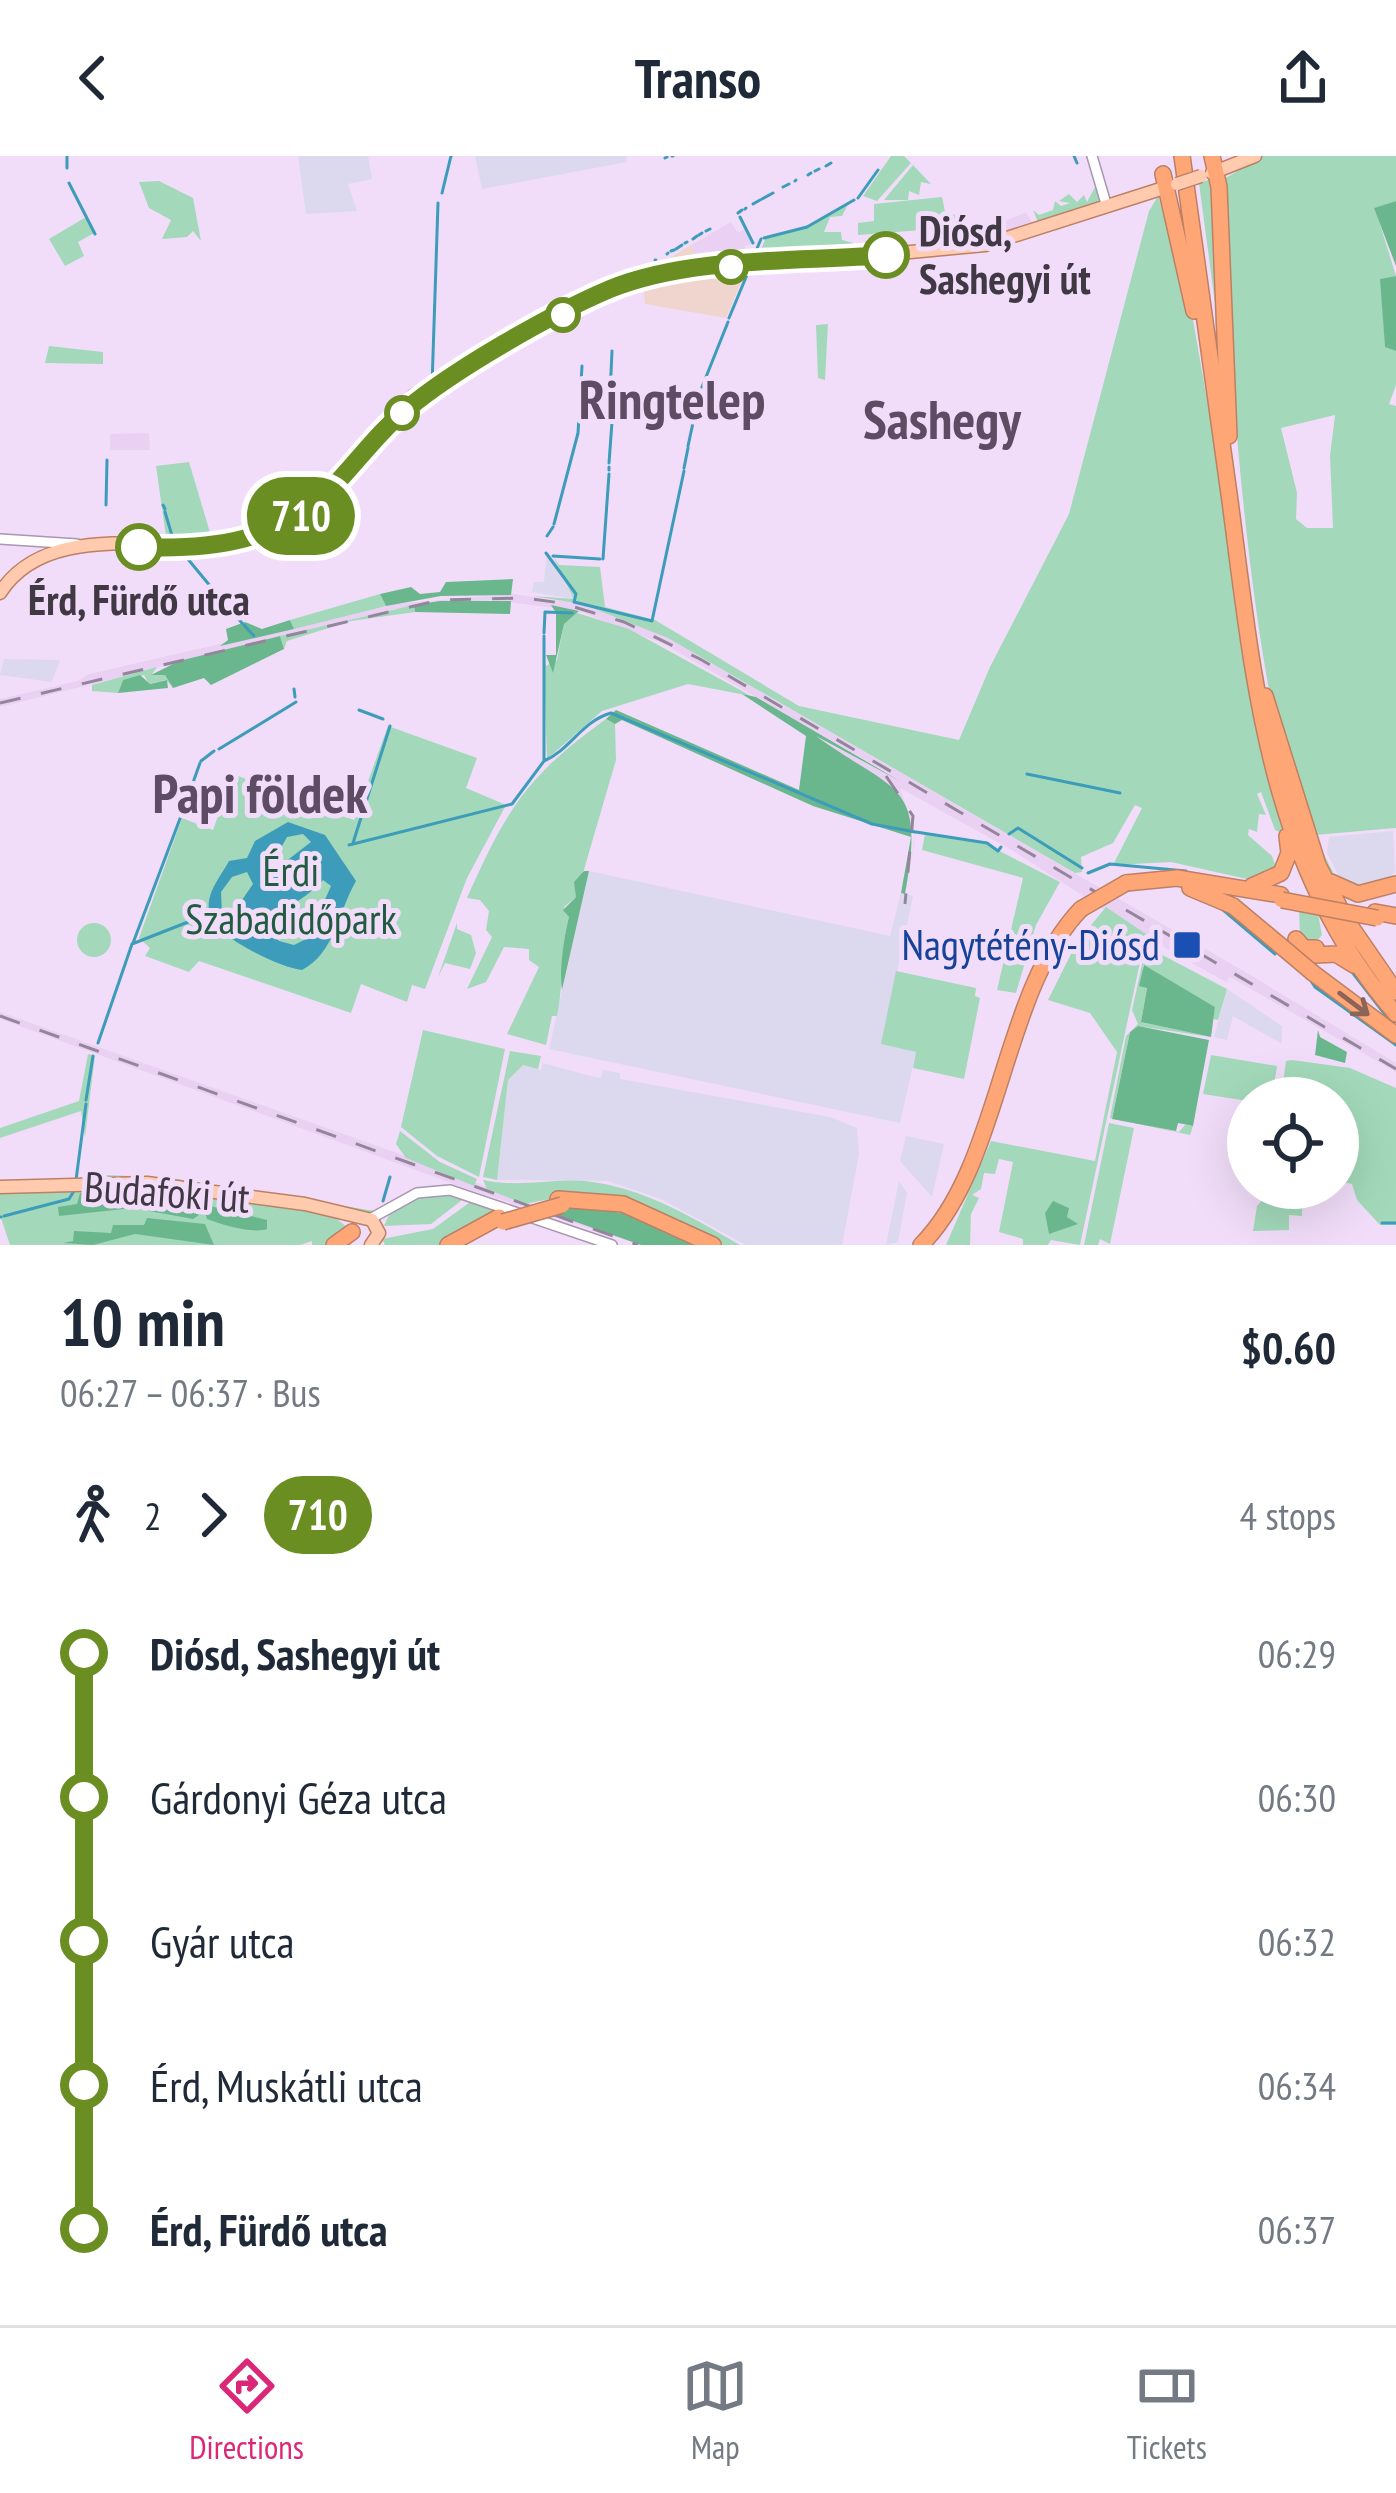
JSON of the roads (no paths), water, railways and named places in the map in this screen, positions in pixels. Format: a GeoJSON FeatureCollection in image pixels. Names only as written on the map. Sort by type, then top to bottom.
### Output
{"type":"FeatureCollection","features":[{"type":"Feature","properties":{"kind":"highway"},"geometry":{"type":"LineString","coordinates":[[1164,156],[1218,412]]}},
{"type":"Feature","properties":{"kind":"highway"},"geometry":{"type":"LineString","coordinates":[[1186,156],[1260,714],[1281,804],[1292,823]]}},
{"type":"Feature","properties":{"kind":"highway"},"geometry":{"type":"LineString","coordinates":[[1186,156],[1265,696],[1297,848],[1324,910],[1366,977],[1396,1014]]}},
{"type":"Feature","properties":{"kind":"highway"},"geometry":{"type":"LineString","coordinates":[[1214,170],[1229,436]]}},
{"type":"Feature","properties":{"kind":"highway"},"geometry":{"type":"LineString","coordinates":[[1297,848],[1350,893],[1396,886]]}},
{"type":"Feature","properties":{"kind":"highway"},"geometry":{"type":"LineString","coordinates":[[925,1245],[952,1201],[1052,951],[1083,911],[1128,886],[1172,877],[1217,889],[1261,885],[1278,876],[1297,848]]}},
{"type":"Feature","properties":{"kind":"highway"},"geometry":{"type":"LineString","coordinates":[[1297,848],[1353,944],[1396,1003]]}},
{"type":"Feature","properties":{"kind":"highway"},"geometry":{"type":"LineString","coordinates":[[1318,865],[1365,950],[1396,992]]}},
{"type":"Feature","properties":{"kind":"highway"},"geometry":{"type":"LineString","coordinates":[[1128,886],[1151,883],[1217,889],[1396,919]]}},
{"type":"Feature","properties":{"kind":"highway"},"geometry":{"type":"LineString","coordinates":[[1365,950],[1354,929],[1356,910],[1370,897],[1396,886]]}},
{"type":"Feature","properties":{"kind":"highway"},"geometry":{"type":"LineString","coordinates":[[1217,889],[1313,959],[1396,1035]]}},
{"type":"Feature","properties":{"kind":"highway"},"geometry":{"type":"LineString","coordinates":[[1313,959],[1324,934],[1324,910]]}},
{"type":"Feature","properties":{"kind":"highway"},"geometry":{"type":"LineString","coordinates":[[1293,970],[1313,959],[1340,955],[1366,977]]}},
{"type":"Feature","properties":{"kind":"highway"},"geometry":{"type":"LineString","coordinates":[[560,1202],[623,1210],[702,1245]]}},
{"type":"Feature","properties":{"kind":"highway"},"geometry":{"type":"LineString","coordinates":[[448,1245],[500,1221],[560,1202],[623,1204],[713,1245]]}},
{"type":"Feature","properties":{"kind":"highway"},"geometry":{"type":"LineString","coordinates":[[458,1245],[500,1221]]}},
{"type":"Feature","properties":{"kind":"highway"},"geometry":{"type":"LineString","coordinates":[[476,1245],[500,1221]]}},
{"type":"Feature","properties":{"kind":"highway"},"geometry":{"type":"LineString","coordinates":[[334,1245],[365,1237]]}},
{"type":"Feature","properties":{"kind":"main road"},"geometry":{"type":"LineString","coordinates":[[1092,156],[1105,200]]}},
{"type":"Feature","properties":{"kind":"main road"},"geometry":{"type":"LineString","coordinates":[[0,539],[50,546],[206,545],[274,531],[316,504],[415,401],[616,287],[669,273],[978,246],[1105,200],[1121,202],[1256,156]]}},
{"type":"Feature","properties":{"kind":"main road"},"geometry":{"type":"LineString","coordinates":[[0,593],[18,571],[50,546]]}},
{"type":"Feature","properties":{"kind":"main road","name":"Budafoki út"},"geometry":{"type":"LineString","coordinates":[[0,1187],[147,1183],[333,1210],[365,1237]]}},
{"type":"Feature","properties":{"kind":"main road"},"geometry":{"type":"LineString","coordinates":[[365,1237],[388,1209],[417,1193],[450,1190],[612,1245]]}},
{"type":"Feature","properties":{"kind":"water"},"geometry":{"type":"Polygon","coordinates":[[[288,822],[325,835],[356,881],[329,943],[302,970],[250,950],[224,933],[210,916],[209,901],[217,880],[229,861],[247,858],[255,841],[288,822]],[[303,834],[287,837],[277,855],[264,863],[263,879],[311,842],[303,834]],[[247,872],[232,877],[221,892],[222,913],[234,922],[240,919],[242,900],[253,884],[247,872]],[[323,880],[268,927],[279,941],[294,945],[308,938],[331,886],[323,880]]]}},
{"type":"Feature","properties":{"kind":"waterway"},"geometry":{"type":"LineString","coordinates":[[67,156],[67,168]]}},
{"type":"Feature","properties":{"kind":"waterway"},"geometry":{"type":"LineString","coordinates":[[442,193],[451,156]]}},
{"type":"Feature","properties":{"kind":"waterway"},"geometry":{"type":"LineString","coordinates":[[1074,156],[1077,163]]}},
{"type":"Feature","properties":{"kind":"waterway"},"geometry":{"type":"LineString","coordinates":[[826,166],[831,163]]}},
{"type":"Feature","properties":{"kind":"waterway"},"geometry":{"type":"LineString","coordinates":[[815,171],[819,169]]}},
{"type":"Feature","properties":{"kind":"waterway"},"geometry":{"type":"LineString","coordinates":[[858,198],[878,170]]}},
{"type":"Feature","properties":{"kind":"waterway"},"geometry":{"type":"LineString","coordinates":[[69,183],[95,234]]}},
{"type":"Feature","properties":{"kind":"waterway"},"geometry":{"type":"LineString","coordinates":[[783,187],[789,184]]}},
{"type":"Feature","properties":{"kind":"waterway"},"geometry":{"type":"LineString","coordinates":[[762,199],[773,193]]}},
{"type":"Feature","properties":{"kind":"waterway"},"geometry":{"type":"LineString","coordinates":[[753,204],[760,200]]}},
{"type":"Feature","properties":{"kind":"waterway"},"geometry":{"type":"LineString","coordinates":[[764,238],[807,227],[854,200]]}},
{"type":"Feature","properties":{"kind":"waterway"},"geometry":{"type":"LineString","coordinates":[[426,390],[432,386],[438,203]]}},
{"type":"Feature","properties":{"kind":"waterway"},"geometry":{"type":"LineString","coordinates":[[738,213],[742,210]]}},
{"type":"Feature","properties":{"kind":"waterway"},"geometry":{"type":"LineString","coordinates":[[740,217],[753,243]]}},
{"type":"Feature","properties":{"kind":"waterway"},"geometry":{"type":"LineString","coordinates":[[706,231],[710,229]]}},
{"type":"Feature","properties":{"kind":"waterway"},"geometry":{"type":"LineString","coordinates":[[693,239],[697,236]]}},
{"type":"Feature","properties":{"kind":"waterway"},"geometry":{"type":"LineString","coordinates":[[753,258],[761,239]]}},
{"type":"Feature","properties":{"kind":"waterway"},"geometry":{"type":"LineString","coordinates":[[676,249],[682,245]]}},
{"type":"Feature","properties":{"kind":"waterway"},"geometry":{"type":"LineString","coordinates":[[729,318],[749,270]]}},
{"type":"Feature","properties":{"kind":"waterway"},"geometry":{"type":"LineString","coordinates":[[700,392],[728,322]]}},
{"type":"Feature","properties":{"kind":"waterway"},"geometry":{"type":"LineString","coordinates":[[609,417],[612,351]]}},
{"type":"Feature","properties":{"kind":"waterway"},"geometry":{"type":"LineString","coordinates":[[554,524],[578,433],[582,366]]}},
{"type":"Feature","properties":{"kind":"waterway"},"geometry":{"type":"LineString","coordinates":[[688,446],[699,395]]}},
{"type":"Feature","properties":{"kind":"waterway"},"geometry":{"type":"LineString","coordinates":[[609,463],[612,422]]}},
{"type":"Feature","properties":{"kind":"waterway"},"geometry":{"type":"LineString","coordinates":[[684,468],[688,448]]}},
{"type":"Feature","properties":{"kind":"waterway"},"geometry":{"type":"LineString","coordinates":[[106,505],[107,460]]}},
{"type":"Feature","properties":{"kind":"waterway"},"geometry":{"type":"LineString","coordinates":[[546,553],[576,594],[574,602],[652,621],[684,471]]}},
{"type":"Feature","properties":{"kind":"waterway"},"geometry":{"type":"LineString","coordinates":[[603,559],[609,474]]}},
{"type":"Feature","properties":{"kind":"waterway"},"geometry":{"type":"LineString","coordinates":[[163,505],[165,509]]}},
{"type":"Feature","properties":{"kind":"waterway"},"geometry":{"type":"LineString","coordinates":[[165,512],[173,539]]}},
{"type":"Feature","properties":{"kind":"waterway"},"geometry":{"type":"LineString","coordinates":[[547,536],[553,527]]}},
{"type":"Feature","properties":{"kind":"waterway"},"geometry":{"type":"LineString","coordinates":[[553,556],[600,559]]}},
{"type":"Feature","properties":{"kind":"waterway"},"geometry":{"type":"LineString","coordinates":[[187,558],[211,587]]}},
{"type":"Feature","properties":{"kind":"waterway"},"geometry":{"type":"LineString","coordinates":[[211,588],[242,623]]}},
{"type":"Feature","properties":{"kind":"waterway"},"geometry":{"type":"LineString","coordinates":[[544,633],[545,612],[572,613]]}},
{"type":"Feature","properties":{"kind":"waterway"},"geometry":{"type":"LineString","coordinates":[[244,625],[254,636]]}},
{"type":"Feature","properties":{"kind":"waterway"},"geometry":{"type":"LineString","coordinates":[[349,845],[512,804],[544,761],[544,636]]}},
{"type":"Feature","properties":{"kind":"waterway"},"geometry":{"type":"LineString","coordinates":[[294,689],[295,697]]}},
{"type":"Feature","properties":{"kind":"waterway"},"geometry":{"type":"LineString","coordinates":[[219,749],[296,702]]}},
{"type":"Feature","properties":{"kind":"waterway"},"geometry":{"type":"LineString","coordinates":[[359,710],[383,719]]}},
{"type":"Feature","properties":{"kind":"waterway"},"geometry":{"type":"LineString","coordinates":[[544,761],[592,722],[611,713],[872,824],[915,832]]}},
{"type":"Feature","properties":{"kind":"waterway"},"geometry":{"type":"LineString","coordinates":[[353,843],[390,726]]}},
{"type":"Feature","properties":{"kind":"waterway"},"geometry":{"type":"LineString","coordinates":[[201,761],[214,751]]}},
{"type":"Feature","properties":{"kind":"waterway"},"geometry":{"type":"LineString","coordinates":[[182,813],[200,763]]}},
{"type":"Feature","properties":{"kind":"waterway"},"geometry":{"type":"LineString","coordinates":[[1027,774],[1120,793]]}},
{"type":"Feature","properties":{"kind":"waterway"},"geometry":{"type":"LineString","coordinates":[[133,943],[181,816]]}},
{"type":"Feature","properties":{"kind":"waterway"},"geometry":{"type":"LineString","coordinates":[[1009,834],[1018,828],[1082,868]]}},
{"type":"Feature","properties":{"kind":"waterway"},"geometry":{"type":"LineString","coordinates":[[916,832],[987,843],[998,851],[1001,847]]}},
{"type":"Feature","properties":{"kind":"waterway"},"geometry":{"type":"LineString","coordinates":[[1088,873],[1110,864],[1186,871]]}},
{"type":"Feature","properties":{"kind":"waterway"},"geometry":{"type":"LineString","coordinates":[[1222,909],[1275,954]]}},
{"type":"Feature","properties":{"kind":"waterway"},"geometry":{"type":"LineString","coordinates":[[98,1043],[132,944],[211,913]]}},
{"type":"Feature","properties":{"kind":"waterway"},"geometry":{"type":"LineString","coordinates":[[1352,972],[1390,1021]]}},
{"type":"Feature","properties":{"kind":"waterway"},"geometry":{"type":"LineString","coordinates":[[1306,973],[1315,987],[1396,1045]]}},
{"type":"Feature","properties":{"kind":"waterway"},"geometry":{"type":"LineString","coordinates":[[86,1100],[93,1056]]}},
{"type":"Feature","properties":{"kind":"waterway"},"geometry":{"type":"LineString","coordinates":[[76,1180],[86,1104]]}},
{"type":"Feature","properties":{"kind":"waterway"},"geometry":{"type":"LineString","coordinates":[[383,1201],[390,1177]]}},
{"type":"Feature","properties":{"kind":"waterway"},"geometry":{"type":"LineString","coordinates":[[4,1216],[69,1199],[74,1191]]}},
{"type":"Feature","properties":{"kind":"waterway"},"geometry":{"type":"LineString","coordinates":[[1382,1223],[1396,1223]]}},
{"type":"Feature","properties":{"kind":"railway"},"geometry":{"type":"LineString","coordinates":[[0,703],[440,600],[525,598],[561,603],[624,622],[700,659],[1396,1069]]}},
{"type":"Feature","properties":{"kind":"railway"},"geometry":{"type":"LineString","coordinates":[[886,776],[913,816],[905,904]]}},
{"type":"Feature","properties":{"kind":"railway"},"geometry":{"type":"LineString","coordinates":[[0,1016],[638,1245]]}},
{"type":"Feature","properties":{"kind":"place","name":"Diósd, Sashegyi út"},"geometry":{"type":"Point","coordinates":[886,255]}},
{"type":"Feature","properties":{"kind":"place","name":"Érd, Fürdő utca"},"geometry":{"type":"Point","coordinates":[139,547]}},
{"type":"Feature","properties":{"kind":"place","name":"Nagytétény-Diósd"},"geometry":{"type":"Point","coordinates":[1187,945]}},
{"type":"Feature","properties":{"kind":"district","name":"Ringtelep"},"geometry":{"type":"Point","coordinates":[672,400]}},
{"type":"Feature","properties":{"kind":"district","name":"Sashegy"},"geometry":{"type":"Point","coordinates":[942,420]}},
{"type":"Feature","properties":{"kind":"district","name":"Papi földek"},"geometry":{"type":"Point","coordinates":[260,794]}},
{"type":"Feature","properties":{"kind":"park label","name":"Érdi Szabadidőpark"},"geometry":{"type":"Point","coordinates":[291,896]}}]}
